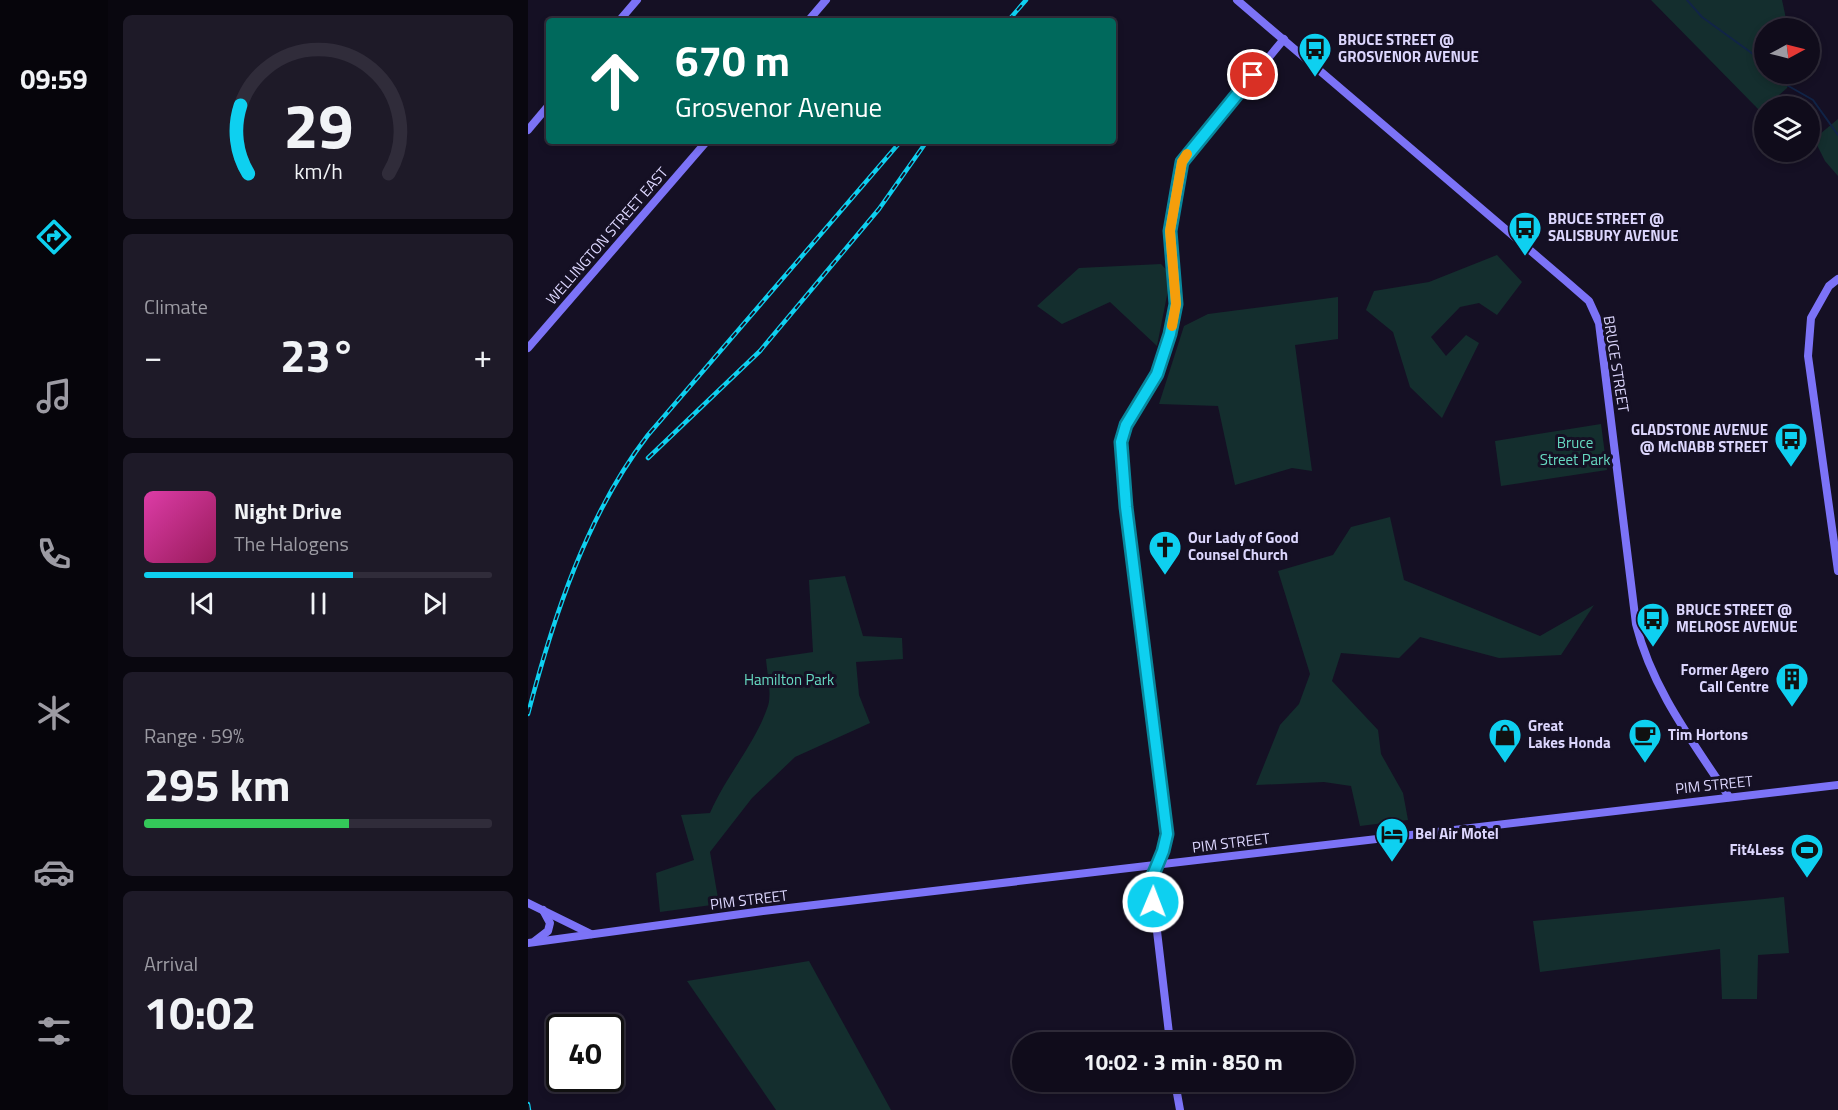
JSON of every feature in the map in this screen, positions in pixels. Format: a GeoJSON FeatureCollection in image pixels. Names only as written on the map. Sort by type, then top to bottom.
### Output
{"type":"FeatureCollection","features":[{"type":"Feature","properties":{"kind":"main road"},"geometry":{"type":"LineString","coordinates":[[622,18],[638,0]]}},
{"type":"Feature","properties":{"kind":"main road"},"geometry":{"type":"LineString","coordinates":[[811,18],[826,0]]}},
{"type":"Feature","properties":{"kind":"main road","name":"BRUCE STREET"},"geometry":{"type":"LineString","coordinates":[[1237,0],[1566,281],[1594,310],[1599,323],[1636,624],[1642,649],[1666,701],[1729,797]]}},
{"type":"Feature","properties":{"kind":"main road"},"geometry":{"type":"LineString","coordinates":[[1169,1032],[1151,880],[1167,834],[1126,507],[1121,442],[1126,425],[1157,374],[1170,334],[1176,304],[1170,231],[1182,162],[1192,147],[1284,39]]}},
{"type":"Feature","properties":{"kind":"main road"},"geometry":{"type":"LineString","coordinates":[[528,130],[546,109]]}},
{"type":"Feature","properties":{"kind":"main road","name":"WELLINGTON STREET EAST"},"geometry":{"type":"LineString","coordinates":[[528,348],[704,144]]}},
{"type":"Feature","properties":{"kind":"main road"},"geometry":{"type":"LineString","coordinates":[[1838,279],[1829,286],[1811,318],[1808,356],[1838,571]]}},
{"type":"Feature","properties":{"kind":"main road","name":"PIM STREET"},"geometry":{"type":"LineString","coordinates":[[529,943],[1838,784]]}},
{"type":"Feature","properties":{"kind":"main road"},"geometry":{"type":"LineString","coordinates":[[1827,786],[1838,791]]}},
{"type":"Feature","properties":{"kind":"main road"},"geometry":{"type":"LineString","coordinates":[[528,903],[591,934]]}},
{"type":"Feature","properties":{"kind":"main road"},"geometry":{"type":"LineString","coordinates":[[529,943],[548,931],[550,923],[542,909]]}},
{"type":"Feature","properties":{"kind":"main road"},"geometry":{"type":"LineString","coordinates":[[1176,1092],[1179,1110]]}},
{"type":"Feature","properties":{"kind":"green space"},"geometry":{"type":"Polygon","coordinates":[[[1651,0],[1782,0],[1786,18],[1754,18],[1754,84],[1788,84],[1778,96],[1754,96],[1754,105],[1651,0]]]}},
{"type":"Feature","properties":{"kind":"green space"},"geometry":{"type":"Polygon","coordinates":[[[1838,119],[1838,176],[1820,151],[1820,134],[1838,119]]]}},
{"type":"Feature","properties":{"kind":"green space"},"geometry":{"type":"Polygon","coordinates":[[[1497,255],[1522,282],[1497,315],[1479,303],[1460,307],[1431,337],[1446,356],[1466,335],[1479,343],[1442,418],[1410,387],[1393,332],[1366,310],[1374,291],[1429,282],[1497,255]]]}},
{"type":"Feature","properties":{"kind":"green space"},"geometry":{"type":"Polygon","coordinates":[[[1161,264],[1171,275],[1157,346],[1110,302],[1062,324],[1037,306],[1079,268],[1161,264]]]}},
{"type":"Feature","properties":{"kind":"green space"},"geometry":{"type":"Polygon","coordinates":[[[1338,297],[1338,339],[1295,345],[1312,471],[1292,468],[1235,485],[1218,406],[1159,404],[1184,326],[1208,314],[1338,297]]]}},
{"type":"Feature","properties":{"kind":"green space","name":"Bruce Street Park"},"geometry":{"type":"Polygon","coordinates":[[[1601,424],[1607,470],[1501,486],[1495,441],[1601,424]]]}},
{"type":"Feature","properties":{"kind":"green space"},"geometry":{"type":"Polygon","coordinates":[[[1390,517],[1404,580],[1540,636],[1594,605],[1561,655],[1499,658],[1420,637],[1399,658],[1341,653],[1332,681],[1378,730],[1381,754],[1403,793],[1408,820],[1360,826],[1351,786],[1324,782],[1256,785],[1280,725],[1299,704],[1310,674],[1278,571],[1333,555],[1351,527],[1390,517]]]}},
{"type":"Feature","properties":{"kind":"green space","name":"Hamilton Park"},"geometry":{"type":"Polygon","coordinates":[[[845,576],[863,636],[902,638],[903,659],[856,662],[859,695],[870,723],[795,757],[752,798],[710,852],[719,904],[660,912],[656,873],[694,860],[681,815],[710,813],[748,747],[768,706],[770,695],[766,659],[813,652],[809,580],[845,576]]]}},
{"type":"Feature","properties":{"kind":"green space"},"geometry":{"type":"Polygon","coordinates":[[[1784,897],[1789,953],[1758,955],[1757,999],[1722,999],[1720,949],[1540,972],[1533,921],[1784,897]]]}},
{"type":"Feature","properties":{"kind":"green space"},"geometry":{"type":"Polygon","coordinates":[[[809,961],[891,1110],[776,1110],[687,981],[809,961]]]}},
{"type":"Feature","properties":{"kind":"waterway"},"geometry":{"type":"LineString","coordinates":[[1687,0],[1702,17],[1754,55]]}},
{"type":"Feature","properties":{"kind":"waterway"},"geometry":{"type":"LineString","coordinates":[[1785,84],[1813,100],[1838,135]]}},
{"type":"Feature","properties":{"kind":"railway"},"geometry":{"type":"LineString","coordinates":[[1011,18],[1026,0]]}},
{"type":"Feature","properties":{"kind":"railway"},"geometry":{"type":"LineString","coordinates":[[528,714],[549,641],[574,568],[607,498],[626,466],[648,435],[898,144]]}},
{"type":"Feature","properties":{"kind":"railway"},"geometry":{"type":"LineString","coordinates":[[648,458],[760,351],[879,209],[925,144]]}},
{"type":"Feature","properties":{"kind":"railway"},"geometry":{"type":"LineString","coordinates":[[528,1104],[529,1110]]}},
{"type":"Feature","properties":{"kind":"slow traffic"},"geometry":{"type":"LineString","coordinates":[[1172,326],[1176,304],[1170,231],[1174,197],[1182,162],[1187,154]]}},
{"type":"Feature","properties":{"kind":"place","name":"BRUCE STREET @ GROSVENOR AVENUE"},"geometry":{"type":"Point","coordinates":[1315,78]}},
{"type":"Feature","properties":{"kind":"place","name":"BRUCE STREET @ SALISBURY AVENUE"},"geometry":{"type":"Point","coordinates":[1525,257]}},
{"type":"Feature","properties":{"kind":"place","name":"GLADSTONE AVENUE @ McNABB STREET"},"geometry":{"type":"Point","coordinates":[1791,468]}},
{"type":"Feature","properties":{"kind":"place","name":"Our Lady of Good Counsel Church"},"geometry":{"type":"Point","coordinates":[1165,576]}},
{"type":"Feature","properties":{"kind":"place","name":"BRUCE STREET @ MELROSE AVENUE"},"geometry":{"type":"Point","coordinates":[1653,648]}},
{"type":"Feature","properties":{"kind":"place","name":"Former Agero Call Centre"},"geometry":{"type":"Point","coordinates":[1792,708]}},
{"type":"Feature","properties":{"kind":"place","name":"Great Lakes Honda"},"geometry":{"type":"Point","coordinates":[1505,764]}},
{"type":"Feature","properties":{"kind":"place","name":"Tim Hortons"},"geometry":{"type":"Point","coordinates":[1645,764]}},
{"type":"Feature","properties":{"kind":"place","name":"Bel Air Motel"},"geometry":{"type":"Point","coordinates":[1392,863]}},
{"type":"Feature","properties":{"kind":"place","name":"Fit4Less"},"geometry":{"type":"Point","coordinates":[1807,879]}},
{"type":"Feature","properties":{"kind":"route"},"geometry":{"type":"LineString","coordinates":[[1153,902],[1151,880],[1163,851],[1167,834],[1126,507],[1121,442],[1126,425],[1157,374],[1170,334],[1176,304],[1170,231],[1174,197],[1182,162],[1253,75]]}}]}
